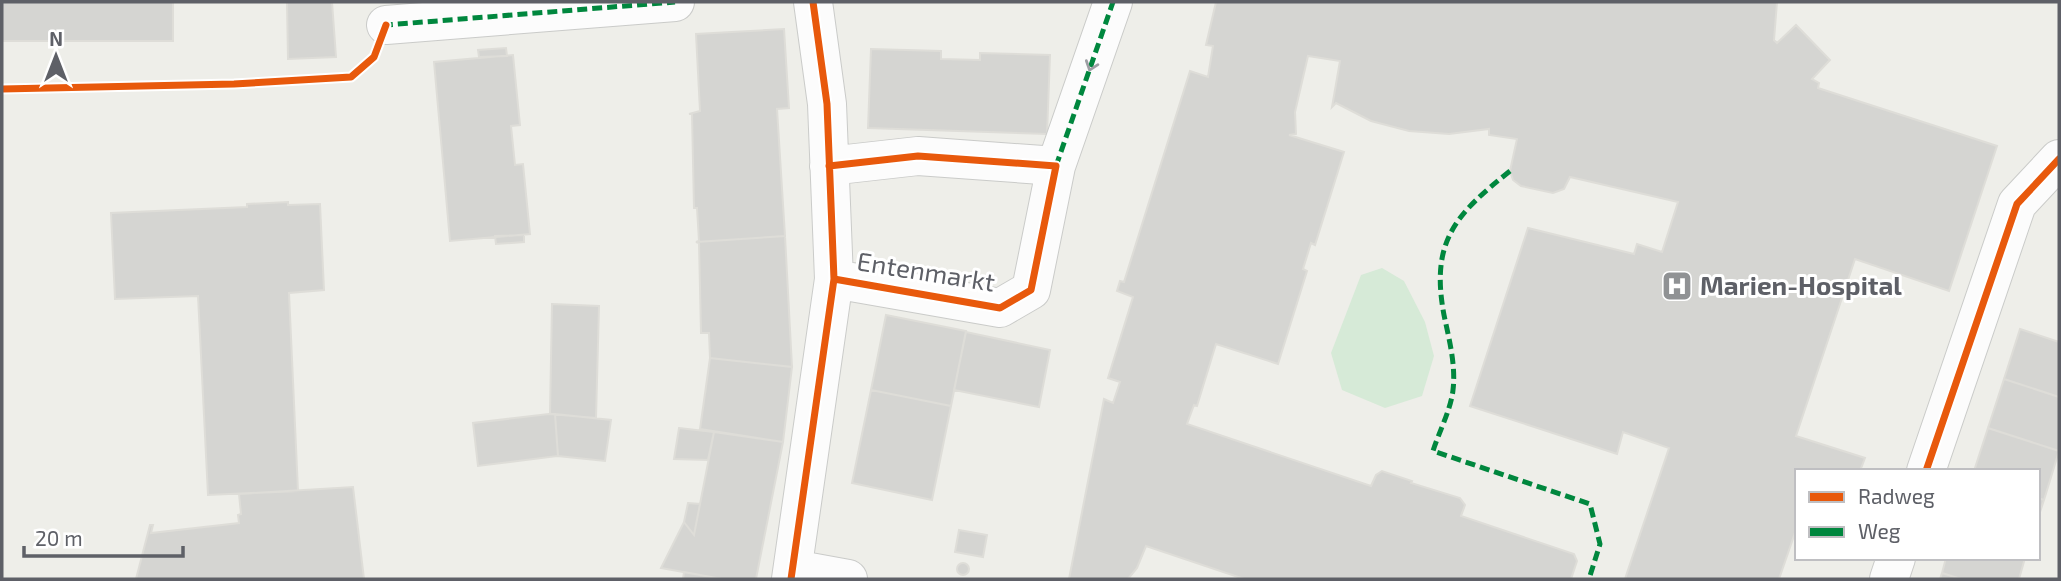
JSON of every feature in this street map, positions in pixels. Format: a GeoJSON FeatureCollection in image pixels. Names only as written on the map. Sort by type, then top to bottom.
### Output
{"type":"FeatureCollection","features":[{"type":"Feature","properties":{"kind":"street"},"geometry":{"type":"LineString","coordinates":[[386,25],[675,2]]}},
{"type":"Feature","properties":{"kind":"street","name":"Entenmarkt"},"geometry":{"type":"LineString","coordinates":[[792,574],[834,279],[827,104],[813,2]]}},
{"type":"Feature","properties":{"kind":"street","name":"Entenmarkt"},"geometry":{"type":"LineString","coordinates":[[834,279],[1000,308],[1031,290],[1056,166],[1114,2]]}},
{"type":"Feature","properties":{"kind":"street"},"geometry":{"type":"LineString","coordinates":[[829,166],[918,156],[1056,166]]}},
{"type":"Feature","properties":{"kind":"street"},"geometry":{"type":"LineString","coordinates":[[1927,469],[2017,204],[2059,159]]}},
{"type":"Feature","properties":{"kind":"street"},"geometry":{"type":"LineString","coordinates":[[1889,579],[1895,560]]}},
{"type":"Feature","properties":{"kind":"street"},"geometry":{"type":"LineString","coordinates":[[792,574],[848,579]]}},
{"type":"Feature","properties":{"kind":"green space"},"geometry":{"type":"Polygon","coordinates":[[[1382,268],[1404,281],[1425,322],[1434,356],[1422,396],[1385,408],[1342,390],[1331,353],[1361,275],[1382,268]]]}},
{"type":"Feature","properties":{"kind":"building"},"geometry":{"type":"Polygon","coordinates":[[[2,2],[173,2],[173,41],[2,41],[2,2]]]}},
{"type":"Feature","properties":{"kind":"building"},"geometry":{"type":"Polygon","coordinates":[[[287,2],[332,2],[336,57],[288,59],[287,2]]]}},
{"type":"Feature","properties":{"kind":"building","name":"Marien-Hospital"},"geometry":{"type":"Polygon","coordinates":[[[1216,2],[1777,2],[1774,40],[1777,43],[1796,25],[1830,60],[1812,79],[1819,83],[1818,88],[1997,146],[1949,291],[1855,259],[1796,436],[1865,458],[1861,469],[1795,469],[1795,533],[1779,579],[1625,579],[1669,448],[1623,432],[1617,454],[1470,406],[1528,228],[1634,254],[1637,244],[1662,252],[1678,202],[1570,177],[1564,189],[1553,193],[1521,186],[1513,180],[1510,171],[1517,139],[1489,135],[1489,129],[1449,134],[1409,131],[1371,121],[1336,103],[1332,107],[1340,61],[1308,56],[1295,112],[1296,134],[1289,135],[1344,152],[1315,245],[1311,243],[1303,269],[1307,271],[1278,364],[1216,344],[1197,406],[1194,405],[1187,424],[1371,486],[1376,475],[1382,471],[1460,498],[1465,505],[1461,516],[1574,554],[1577,561],[1571,579],[1244,579],[1146,546],[1137,568],[1128,579],[1069,579],[1104,399],[1113,403],[1120,382],[1108,378],[1133,297],[1117,291],[1120,281],[1124,282],[1190,71],[1208,77],[1213,46],[1206,45],[1216,2]]]}},
{"type":"Feature","properties":{"kind":"building"},"geometry":{"type":"Polygon","coordinates":[[[784,29],[789,108],[777,109],[785,236],[696,242],[699,241],[697,208],[694,208],[692,114],[689,114],[700,111],[696,34],[784,29]]]}},
{"type":"Feature","properties":{"kind":"building"},"geometry":{"type":"Polygon","coordinates":[[[506,48],[507,56],[479,57],[478,50],[506,48]]]}},
{"type":"Feature","properties":{"kind":"building"},"geometry":{"type":"Polygon","coordinates":[[[871,49],[941,51],[941,59],[980,60],[980,53],[1050,55],[1047,134],[868,128],[871,49]]]}},
{"type":"Feature","properties":{"kind":"building"},"geometry":{"type":"Polygon","coordinates":[[[513,55],[520,125],[511,126],[515,165],[523,164],[530,234],[450,241],[434,62],[513,55]]]}},
{"type":"Feature","properties":{"kind":"building"},"geometry":{"type":"Polygon","coordinates":[[[288,202],[288,205],[320,204],[324,290],[289,293],[298,491],[208,495],[198,296],[115,299],[111,213],[247,207],[247,204],[288,202]]]}},
{"type":"Feature","properties":{"kind":"building"},"geometry":{"type":"Polygon","coordinates":[[[524,235],[524,242],[496,244],[495,236],[524,235]]]}},
{"type":"Feature","properties":{"kind":"building"},"geometry":{"type":"Polygon","coordinates":[[[785,236],[792,367],[710,358],[709,333],[701,333],[699,243],[696,242],[785,236]]]}},
{"type":"Feature","properties":{"kind":"building"},"geometry":{"type":"Polygon","coordinates":[[[552,304],[599,306],[596,418],[550,414],[552,304]]]}},
{"type":"Feature","properties":{"kind":"building"},"geometry":{"type":"Polygon","coordinates":[[[886,315],[966,331],[951,406],[871,390],[886,315]]]}},
{"type":"Feature","properties":{"kind":"building"},"geometry":{"type":"Polygon","coordinates":[[[2020,329],[2059,342],[2059,397],[2004,379],[2020,329]]]}},
{"type":"Feature","properties":{"kind":"building"},"geometry":{"type":"Polygon","coordinates":[[[966,332],[1050,350],[1039,407],[954,390],[966,332]]]}},
{"type":"Feature","properties":{"kind":"building"},"geometry":{"type":"Polygon","coordinates":[[[710,358],[792,367],[783,442],[700,429],[710,358]]]}},
{"type":"Feature","properties":{"kind":"building"},"geometry":{"type":"Polygon","coordinates":[[[2004,379],[2059,397],[2059,451],[1988,428],[2004,379]]]}},
{"type":"Feature","properties":{"kind":"building"},"geometry":{"type":"Polygon","coordinates":[[[871,390],[951,406],[932,500],[852,483],[871,390]]]}},
{"type":"Feature","properties":{"kind":"building"},"geometry":{"type":"Polygon","coordinates":[[[555,414],[558,456],[478,466],[473,423],[555,414]]]}},
{"type":"Feature","properties":{"kind":"building"},"geometry":{"type":"Polygon","coordinates":[[[555,414],[611,420],[605,461],[558,456],[555,414]]]}},
{"type":"Feature","properties":{"kind":"building"},"geometry":{"type":"Polygon","coordinates":[[[679,428],[714,432],[708,460],[674,459],[679,428]]]}},
{"type":"Feature","properties":{"kind":"building"},"geometry":{"type":"Polygon","coordinates":[[[1988,428],[2059,451],[2044,500],[2040,499],[2040,469],[1975,469],[1988,428]]]}},
{"type":"Feature","properties":{"kind":"building"},"geometry":{"type":"Polygon","coordinates":[[[714,432],[783,442],[756,579],[722,579],[661,568],[684,522],[694,535],[714,432]]]}},
{"type":"Feature","properties":{"kind":"building"},"geometry":{"type":"Polygon","coordinates":[[[353,487],[364,579],[136,579],[150,525],[153,525],[151,533],[239,523],[239,494],[353,487]]]}},
{"type":"Feature","properties":{"kind":"building"},"geometry":{"type":"Polygon","coordinates":[[[688,503],[700,504],[694,535],[684,522],[688,503]]]}},
{"type":"Feature","properties":{"kind":"building"},"geometry":{"type":"Polygon","coordinates":[[[959,530],[987,535],[983,557],[955,552],[959,530]]]}},
{"type":"Feature","properties":{"kind":"building"},"geometry":{"type":"Polygon","coordinates":[[[1945,560],[2024,560],[2019,579],[1961,579],[1942,573],[1945,560]]]}},
{"type":"Feature","properties":{"kind":"building"},"geometry":{"type":"Polygon","coordinates":[[[958,564],[968,564],[968,574],[958,574],[958,564]]]}},
{"type":"Feature","properties":{"kind":"building"},"geometry":{"type":"Polygon","coordinates":[[[684,572],[722,579],[683,579],[684,572]]]}},
{"type":"Feature","properties":{"kind":"building"},"geometry":{"type":"Polygon","coordinates":[[[1942,573],[1961,579],[1940,579],[1942,573]]]}},
{"type":"Feature","properties":{"kind":"marked path"},"geometry":{"type":"LineString","coordinates":[[385,28],[386,25],[675,2]]}},
{"type":"Feature","properties":{"kind":"marked path"},"geometry":{"type":"LineString","coordinates":[[1056,166],[1113,2]]}},
{"type":"Feature","properties":{"kind":"marked path"},"geometry":{"type":"LineString","coordinates":[[1510,171],[1462,216],[1444,248],[1441,289],[1454,381],[1450,405],[1433,451],[1590,504],[1600,544],[1589,579]]}},
{"type":"Feature","properties":{"kind":"cycle path"},"geometry":{"type":"LineString","coordinates":[[791,579],[834,279],[827,104],[813,2]]}},
{"type":"Feature","properties":{"kind":"cycle path"},"geometry":{"type":"LineString","coordinates":[[2,89],[234,84],[351,77],[374,57],[386,25]]}},
{"type":"Feature","properties":{"kind":"cycle path"},"geometry":{"type":"LineString","coordinates":[[829,166],[918,156],[1056,166],[1031,290],[1000,308],[834,279]]}},
{"type":"Feature","properties":{"kind":"cycle path"},"geometry":{"type":"LineString","coordinates":[[1927,469],[2017,204],[2059,159]]}},
{"type":"Feature","properties":{"kind":"place","name":"Marien-Hospital"},"geometry":{"type":"Point","coordinates":[1677,286]}}]}
